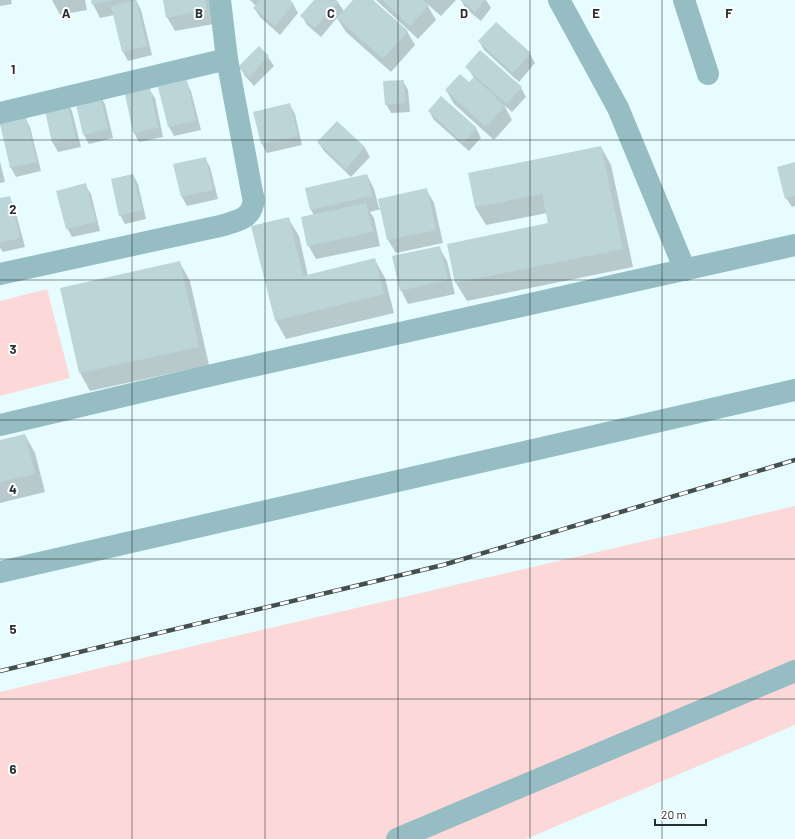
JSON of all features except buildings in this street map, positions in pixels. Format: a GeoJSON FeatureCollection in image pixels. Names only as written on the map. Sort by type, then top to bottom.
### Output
{"type":"FeatureCollection","features":[{"type":"Feature","properties":{"kind":"street"},"geometry":{"type":"LineString","coordinates":[[0,274],[220,226],[240,220],[248,214],[253,204],[252,192],[227,59],[220,0]]}},
{"type":"Feature","properties":{"kind":"street"},"geometry":{"type":"LineString","coordinates":[[559,0],[618,108],[685,270]]}},
{"type":"Feature","properties":{"kind":"street"},"geometry":{"type":"LineString","coordinates":[[684,0],[708,74]]}},
{"type":"Feature","properties":{"kind":"street"},"geometry":{"type":"LineString","coordinates":[[0,113],[227,59]]}},
{"type":"Feature","properties":{"kind":"street"},"geometry":{"type":"LineString","coordinates":[[0,425],[228,372],[795,245]]}},
{"type":"Feature","properties":{"kind":"street"},"geometry":{"type":"LineString","coordinates":[[0,572],[795,390]]}},
{"type":"Feature","properties":{"kind":"street"},"geometry":{"type":"LineString","coordinates":[[397,839],[795,671]]}},
{"type":"Feature","properties":{"kind":"shaded area"},"geometry":{"type":"Polygon","coordinates":[[[47,289],[70,378],[0,396],[0,301],[47,289]]]}},
{"type":"Feature","properties":{"kind":"shaded area"},"geometry":{"type":"Polygon","coordinates":[[[795,506],[795,725],[526,839],[0,839],[0,692],[795,506]]]}},
{"type":"Feature","properties":{"kind":"railway"},"geometry":{"type":"LineString","coordinates":[[0,671],[443,565],[795,460]]}}]}
